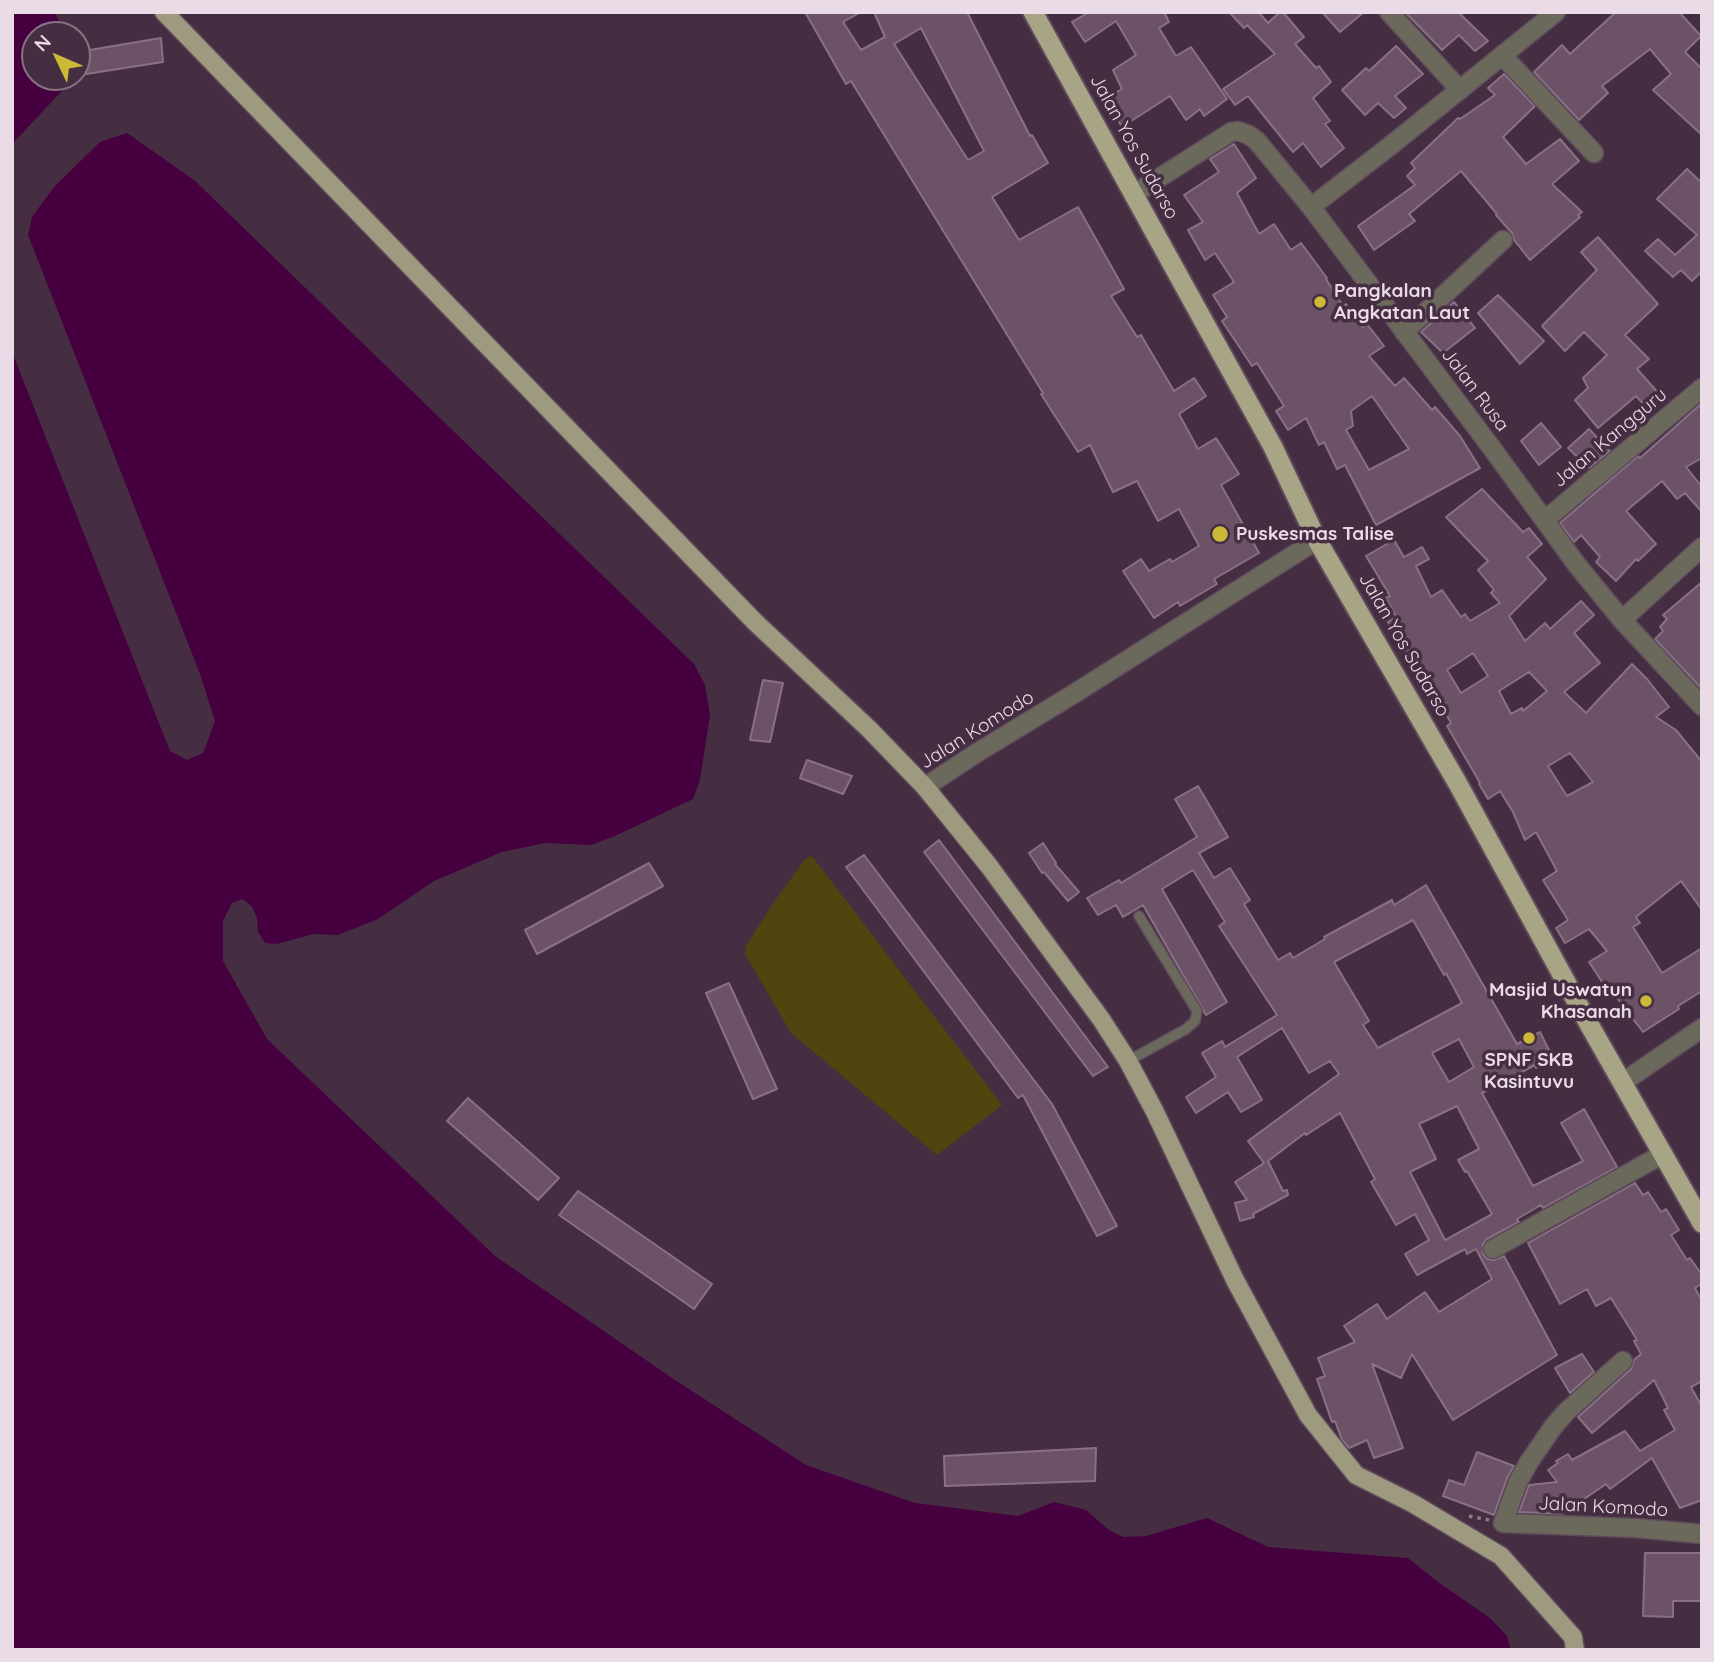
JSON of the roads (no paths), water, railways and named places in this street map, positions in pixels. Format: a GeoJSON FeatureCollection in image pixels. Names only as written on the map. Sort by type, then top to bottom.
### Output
{"type":"FeatureCollection","features":[{"type":"Feature","properties":{"kind":"highway","name":"Jalan Yos Sudarso"},"geometry":{"type":"LineString","coordinates":[[1033,12],[1273,447],[1317,540],[1458,784],[1590,1026],[1702,1223]]}},
{"type":"Feature","properties":{"kind":"main road"},"geometry":{"type":"LineString","coordinates":[[164,12],[745,612],[869,729],[925,787]]}},
{"type":"Feature","properties":{"kind":"main road","name":"Jalan Komodo"},"geometry":{"type":"LineString","coordinates":[[925,787],[989,866],[1101,1019],[1128,1061],[1235,1280],[1308,1415],[1356,1475],[1412,1503],[1501,1556],[1573,1637],[1575,1650]]}},
{"type":"Feature","properties":{"kind":"street"},"geometry":{"type":"LineString","coordinates":[[1389,12],[1460,90]]}},
{"type":"Feature","properties":{"kind":"street"},"geometry":{"type":"LineString","coordinates":[[1311,207],[1556,12]]}},
{"type":"Feature","properties":{"kind":"street"},"geometry":{"type":"LineString","coordinates":[[1502,55],[1594,153]]}},
{"type":"Feature","properties":{"kind":"street","name":"Jalan Rusa"},"geometry":{"type":"LineString","coordinates":[[1134,194],[1231,132],[1238,131],[1256,141],[1311,207],[1577,565],[1622,620],[1702,706]]}},
{"type":"Feature","properties":{"kind":"street"},"geometry":{"type":"LineString","coordinates":[[1404,332],[1503,240]]}},
{"type":"Feature","properties":{"kind":"street","name":"Jalan Kangguru"},"geometry":{"type":"LineString","coordinates":[[1545,520],[1702,388]]}},
{"type":"Feature","properties":{"kind":"street","name":"Jalan Komodo"},"geometry":{"type":"LineString","coordinates":[[925,787],[1317,540]]}},
{"type":"Feature","properties":{"kind":"street"},"geometry":{"type":"LineString","coordinates":[[1622,620],[1702,547]]}},
{"type":"Feature","properties":{"kind":"street"},"geometry":{"type":"LineString","coordinates":[[1623,1082],[1702,1028]]}},
{"type":"Feature","properties":{"kind":"street"},"geometry":{"type":"LineString","coordinates":[[1493,1249],[1663,1153]]}},
{"type":"Feature","properties":{"kind":"street","name":"Jalan Komodo"},"geometry":{"type":"LineString","coordinates":[[1623,1361],[1553,1427],[1518,1482],[1503,1523],[1636,1528],[1702,1534]]}},
{"type":"Feature","properties":{"kind":"lane"},"geometry":{"type":"LineString","coordinates":[[1128,1061],[1186,1029],[1195,1021],[1197,1011],[1139,916]]}},
{"type":"Feature","properties":{"kind":"place","name":"Pangkalan Angkatan Laut"},"geometry":{"type":"Point","coordinates":[1320,302]}},
{"type":"Feature","properties":{"kind":"place","name":"Puskesmas Talise"},"geometry":{"type":"Point","coordinates":[1220,534]}},
{"type":"Feature","properties":{"kind":"place","name":"Masjid Uswatun Khasanah"},"geometry":{"type":"Point","coordinates":[1646,1001]}},
{"type":"Feature","properties":{"kind":"place","name":"SPNF SKB Kasintuvu"},"geometry":{"type":"Point","coordinates":[1529,1038]}}]}
